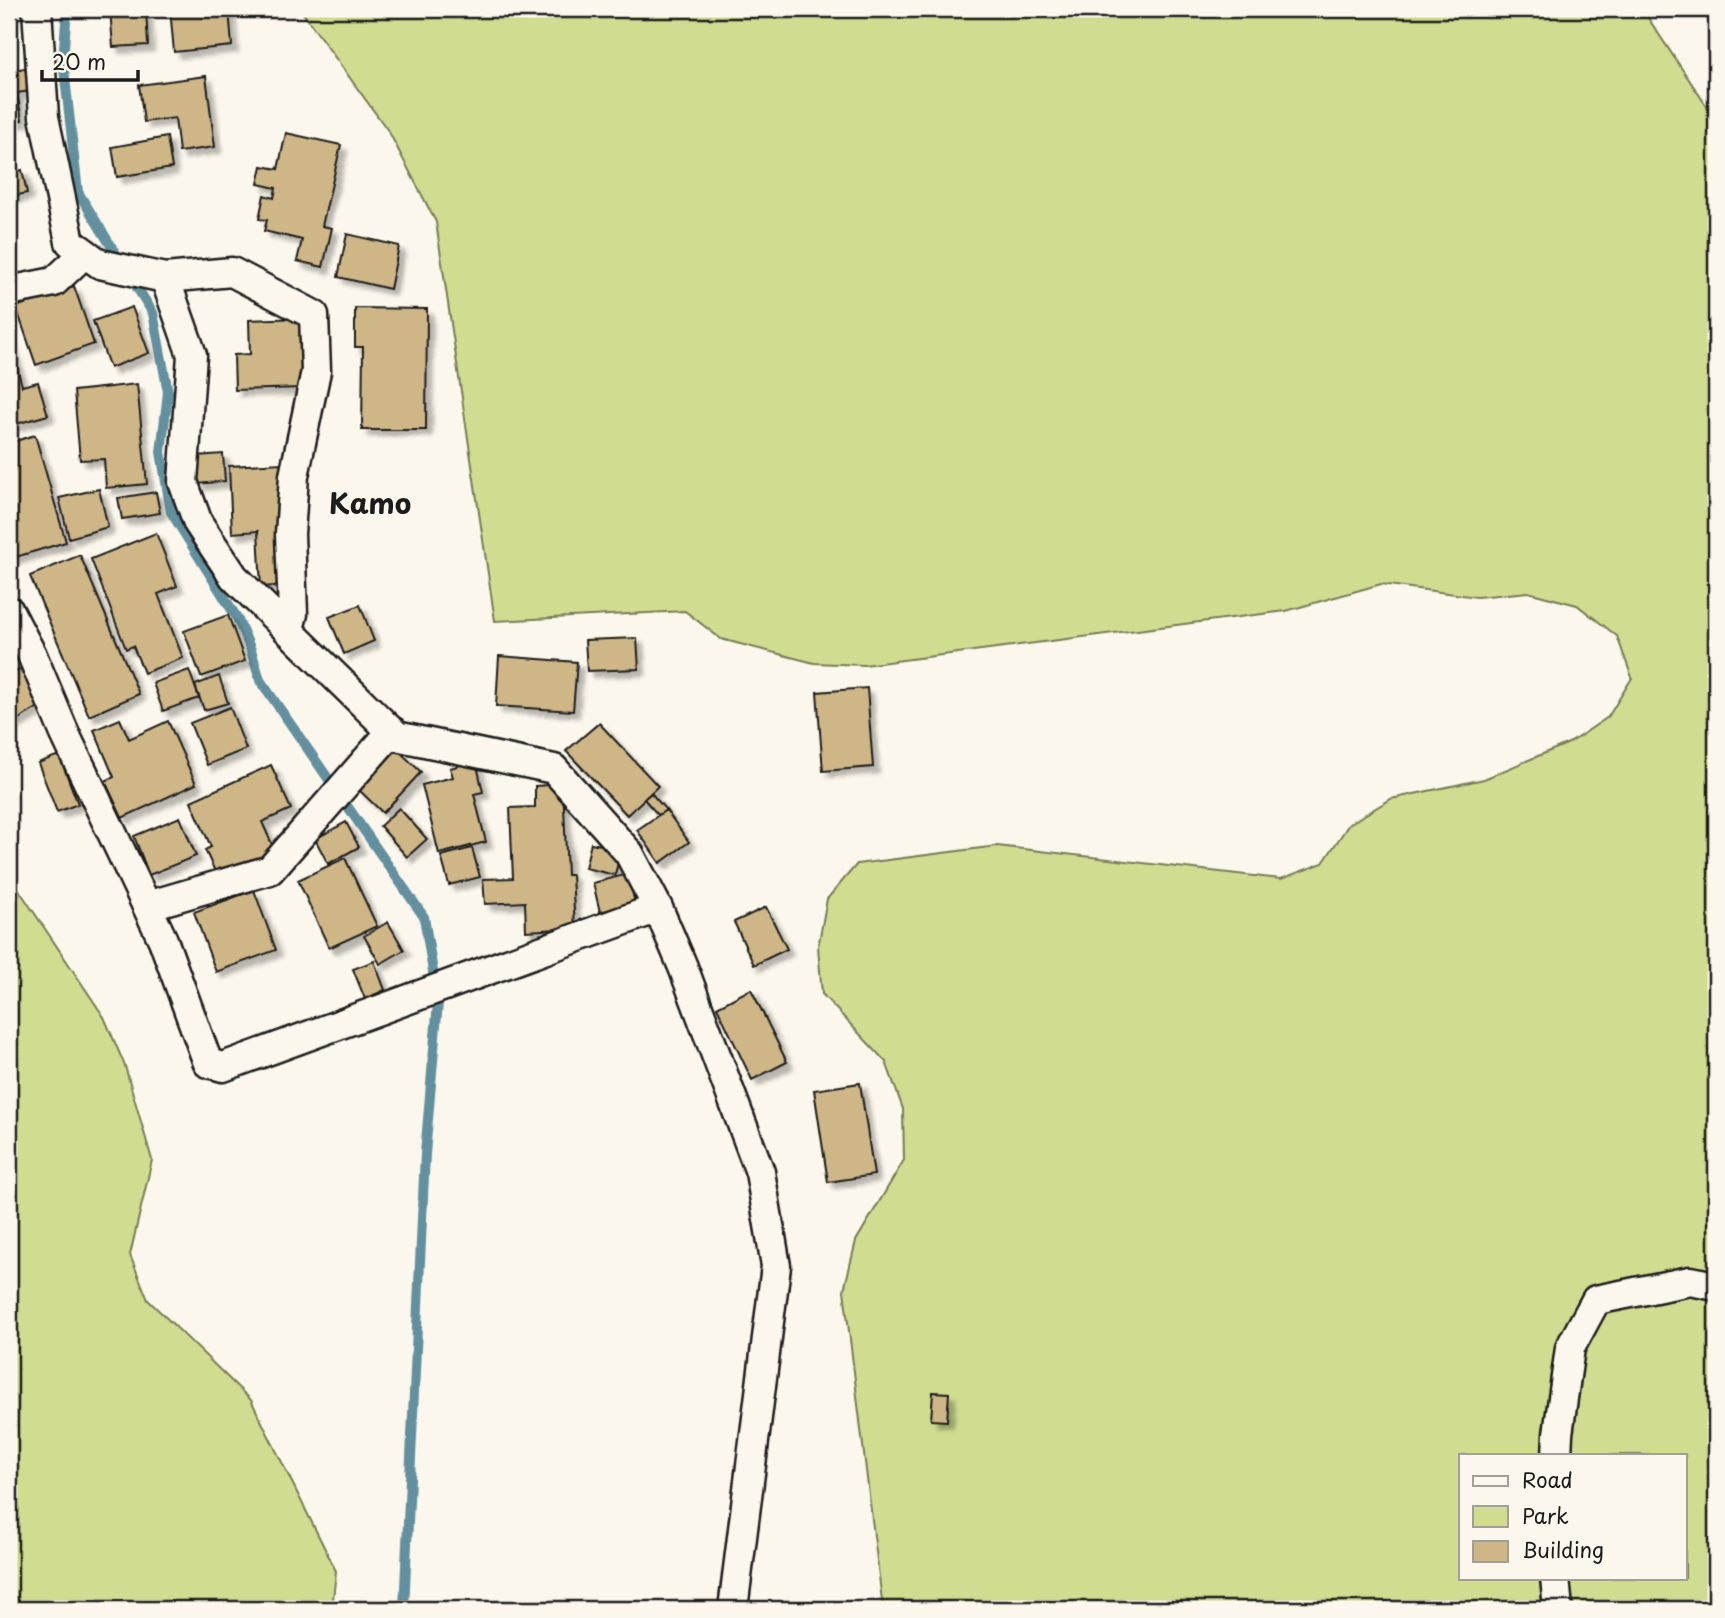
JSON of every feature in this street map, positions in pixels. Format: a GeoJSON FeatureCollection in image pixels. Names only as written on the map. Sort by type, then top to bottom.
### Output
{"type":"FeatureCollection","features":[{"type":"Feature","properties":{"kind":"street"},"geometry":{"type":"LineString","coordinates":[[37,9],[44,117],[70,242],[92,258],[154,275],[232,272],[314,315],[316,371],[293,476],[290,534],[293,614],[289,629]]}},
{"type":"Feature","properties":{"kind":"street"},"geometry":{"type":"LineString","coordinates":[[9,291],[54,282],[92,258]]}},
{"type":"Feature","properties":{"kind":"street"},"geometry":{"type":"LineString","coordinates":[[154,275],[192,355],[183,482],[198,523],[234,577],[396,736],[554,769],[629,853],[658,908],[760,1172],[776,1266],[733,1609]]}},
{"type":"Feature","properties":{"kind":"street"},"geometry":{"type":"LineString","coordinates":[[9,611],[163,940],[208,1063],[223,1067],[658,908]]}},
{"type":"Feature","properties":{"kind":"street"},"geometry":{"type":"LineString","coordinates":[[147,906],[270,870],[391,731]]}},
{"type":"Feature","properties":{"kind":"street"},"geometry":{"type":"LineString","coordinates":[[1557,1454],[1570,1348],[1596,1300],[1690,1281],[1716,1286]]}},
{"type":"Feature","properties":{"kind":"street"},"geometry":{"type":"LineString","coordinates":[[1555,1580],[1558,1609]]}},
{"type":"Feature","properties":{"kind":"green space"},"geometry":{"type":"Polygon","coordinates":[[[300,9],[1642,9],[1716,116],[1716,1609],[883,1609],[844,1290],[856,1241],[904,1160],[903,1109],[886,1062],[822,994],[818,947],[827,899],[857,864],[997,846],[1281,879],[1323,863],[1349,824],[1391,799],[1484,779],[1571,742],[1608,717],[1632,678],[1617,636],[1577,605],[1528,592],[1477,597],[1381,584],[1286,611],[864,665],[814,663],[721,639],[685,611],[495,621],[436,222],[389,132],[300,9]]]}},
{"type":"Feature","properties":{"kind":"green space"},"geometry":{"type":"Polygon","coordinates":[[[9,875],[104,1017],[125,1066],[152,1160],[130,1255],[148,1300],[251,1400],[336,1571],[332,1609],[9,1609],[9,875]]]}},
{"type":"Feature","properties":{"kind":"building"},"geometry":{"type":"Polygon","coordinates":[[[110,9],[146,9],[148,45],[113,47],[110,9]]]}},
{"type":"Feature","properties":{"kind":"building"},"geometry":{"type":"Polygon","coordinates":[[[170,9],[229,9],[232,46],[174,52],[170,9]]]}},
{"type":"Feature","properties":{"kind":"building"},"geometry":{"type":"Polygon","coordinates":[[[25,68],[30,91],[17,93],[22,120],[9,123],[9,71],[25,68]]]}},
{"type":"Feature","properties":{"kind":"building"},"geometry":{"type":"Polygon","coordinates":[[[206,76],[215,147],[179,152],[175,118],[144,122],[139,85],[206,76]]]}},
{"type":"Feature","properties":{"kind":"building"},"geometry":{"type":"Polygon","coordinates":[[[286,133],[341,145],[322,226],[332,228],[323,267],[297,261],[302,240],[264,231],[267,220],[259,219],[264,195],[274,198],[276,188],[258,184],[262,166],[278,169],[286,133]]]}},
{"type":"Feature","properties":{"kind":"building"},"geometry":{"type":"Polygon","coordinates":[[[167,137],[172,168],[117,177],[112,147],[167,137]]]}},
{"type":"Feature","properties":{"kind":"building"},"geometry":{"type":"Polygon","coordinates":[[[22,170],[27,193],[9,197],[9,173],[22,170]]]}},
{"type":"Feature","properties":{"kind":"building"},"geometry":{"type":"Polygon","coordinates":[[[347,234],[399,246],[390,289],[338,277],[347,234]]]}},
{"type":"Feature","properties":{"kind":"building"},"geometry":{"type":"Polygon","coordinates":[[[74,286],[94,344],[36,365],[16,307],[74,286]]]}},
{"type":"Feature","properties":{"kind":"building"},"geometry":{"type":"Polygon","coordinates":[[[132,307],[149,353],[110,368],[93,321],[132,307]]]}},
{"type":"Feature","properties":{"kind":"building"},"geometry":{"type":"Polygon","coordinates":[[[355,308],[427,309],[426,430],[362,430],[363,347],[355,347],[355,308]]]}},
{"type":"Feature","properties":{"kind":"building"},"geometry":{"type":"Polygon","coordinates":[[[300,318],[302,388],[235,390],[234,355],[250,354],[249,320],[300,318]]]}},
{"type":"Feature","properties":{"kind":"building"},"geometry":{"type":"Polygon","coordinates":[[[9,336],[22,386],[38,382],[48,415],[9,426],[9,336]]]}},
{"type":"Feature","properties":{"kind":"building"},"geometry":{"type":"Polygon","coordinates":[[[137,384],[147,484],[106,488],[104,459],[80,460],[74,391],[137,384]]]}},
{"type":"Feature","properties":{"kind":"building"},"geometry":{"type":"Polygon","coordinates":[[[35,435],[66,542],[9,559],[9,443],[35,435]]]}},
{"type":"Feature","properties":{"kind":"building"},"geometry":{"type":"Polygon","coordinates":[[[223,454],[225,481],[198,484],[196,456],[223,454]]]}},
{"type":"Feature","properties":{"kind":"building"},"geometry":{"type":"Polygon","coordinates":[[[282,463],[289,585],[261,587],[258,531],[232,533],[229,466],[282,463]]]}},
{"type":"Feature","properties":{"kind":"building"},"geometry":{"type":"Polygon","coordinates":[[[99,489],[108,527],[69,538],[59,498],[99,489]]]}},
{"type":"Feature","properties":{"kind":"building"},"geometry":{"type":"Polygon","coordinates":[[[156,492],[160,513],[122,519],[118,498],[156,492]]]}},
{"type":"Feature","properties":{"kind":"building"},"geometry":{"type":"Polygon","coordinates":[[[156,533],[177,586],[158,594],[183,658],[144,673],[133,646],[126,649],[91,559],[156,533]]]}},
{"type":"Feature","properties":{"kind":"building"},"geometry":{"type":"Polygon","coordinates":[[[80,555],[139,694],[89,716],[30,576],[80,555]]]}},
{"type":"Feature","properties":{"kind":"building"},"geometry":{"type":"Polygon","coordinates":[[[360,605],[374,641],[344,654],[329,617],[360,605]]]}},
{"type":"Feature","properties":{"kind":"building"},"geometry":{"type":"Polygon","coordinates":[[[228,615],[245,661],[201,677],[184,631],[228,615]]]}},
{"type":"Feature","properties":{"kind":"building"},"geometry":{"type":"Polygon","coordinates":[[[637,638],[639,669],[587,671],[585,640],[637,638]]]}},
{"type":"Feature","properties":{"kind":"building"},"geometry":{"type":"Polygon","coordinates":[[[499,656],[577,662],[573,711],[496,706],[499,656]]]}},
{"type":"Feature","properties":{"kind":"building"},"geometry":{"type":"Polygon","coordinates":[[[20,669],[42,705],[9,725],[9,675],[20,669]]]}},
{"type":"Feature","properties":{"kind":"building"},"geometry":{"type":"Polygon","coordinates":[[[189,670],[199,698],[163,711],[153,683],[189,670]]]}},
{"type":"Feature","properties":{"kind":"building"},"geometry":{"type":"Polygon","coordinates":[[[219,676],[228,703],[204,710],[195,685],[219,676]]]}},
{"type":"Feature","properties":{"kind":"building"},"geometry":{"type":"Polygon","coordinates":[[[867,688],[873,767],[823,771],[817,692],[867,688]]]}},
{"type":"Feature","properties":{"kind":"building"},"geometry":{"type":"Polygon","coordinates":[[[230,707],[246,749],[207,765],[190,723],[230,707]]]}},
{"type":"Feature","properties":{"kind":"building"},"geometry":{"type":"Polygon","coordinates":[[[120,719],[129,739],[168,721],[196,784],[122,818],[105,781],[114,777],[94,730],[120,719]]]}},
{"type":"Feature","properties":{"kind":"building"},"geometry":{"type":"Polygon","coordinates":[[[599,723],[658,786],[627,815],[566,751],[599,723]]]}},
{"type":"Feature","properties":{"kind":"building"},"geometry":{"type":"Polygon","coordinates":[[[397,749],[421,772],[383,813],[359,790],[397,749]]]}},
{"type":"Feature","properties":{"kind":"building"},"geometry":{"type":"Polygon","coordinates":[[[59,755],[78,804],[57,812],[38,763],[59,755]]]}},
{"type":"Feature","properties":{"kind":"building"},"geometry":{"type":"Polygon","coordinates":[[[476,761],[483,792],[474,794],[486,842],[439,854],[422,785],[453,777],[450,768],[476,761]]]}},
{"type":"Feature","properties":{"kind":"building"},"geometry":{"type":"Polygon","coordinates":[[[271,765],[291,809],[262,822],[276,853],[218,878],[205,850],[211,847],[191,801],[271,765]]]}},
{"type":"Feature","properties":{"kind":"building"},"geometry":{"type":"Polygon","coordinates":[[[563,784],[567,875],[572,875],[575,928],[526,931],[525,902],[485,904],[483,879],[513,878],[510,808],[535,807],[535,786],[563,784]]]}},
{"type":"Feature","properties":{"kind":"building"},"geometry":{"type":"Polygon","coordinates":[[[651,793],[666,810],[658,815],[644,799],[651,793]]]}},
{"type":"Feature","properties":{"kind":"building"},"geometry":{"type":"Polygon","coordinates":[[[399,808],[427,839],[407,857],[380,826],[399,808]]]}},
{"type":"Feature","properties":{"kind":"building"},"geometry":{"type":"Polygon","coordinates":[[[666,810],[689,842],[660,863],[637,830],[666,810]]]}},
{"type":"Feature","properties":{"kind":"building"},"geometry":{"type":"Polygon","coordinates":[[[180,817],[196,856],[149,875],[134,836],[180,817]]]}},
{"type":"Feature","properties":{"kind":"building"},"geometry":{"type":"Polygon","coordinates":[[[346,822],[359,847],[328,864],[315,839],[346,822]]]}},
{"type":"Feature","properties":{"kind":"building"},"geometry":{"type":"Polygon","coordinates":[[[591,843],[621,849],[615,875],[585,868],[591,843]]]}},
{"type":"Feature","properties":{"kind":"building"},"geometry":{"type":"Polygon","coordinates":[[[472,848],[480,877],[449,885],[441,856],[472,848]]]}},
{"type":"Feature","properties":{"kind":"building"},"geometry":{"type":"Polygon","coordinates":[[[345,858],[377,926],[329,948],[298,880],[345,858]]]}},
{"type":"Feature","properties":{"kind":"building"},"geometry":{"type":"Polygon","coordinates":[[[628,874],[635,903],[600,912],[593,883],[628,874]]]}},
{"type":"Feature","properties":{"kind":"building"},"geometry":{"type":"Polygon","coordinates":[[[254,890],[276,950],[216,972],[194,912],[254,890]]]}},
{"type":"Feature","properties":{"kind":"building"},"geometry":{"type":"Polygon","coordinates":[[[766,907],[787,949],[754,965],[734,922],[766,907]]]}},
{"type":"Feature","properties":{"kind":"building"},"geometry":{"type":"Polygon","coordinates":[[[388,922],[404,950],[380,964],[364,936],[388,922]]]}},
{"type":"Feature","properties":{"kind":"building"},"geometry":{"type":"Polygon","coordinates":[[[374,961],[385,990],[365,999],[353,969],[374,961]]]}},
{"type":"Feature","properties":{"kind":"building"},"geometry":{"type":"Polygon","coordinates":[[[751,989],[787,1062],[752,1080],[717,1007],[751,989]]]}},
{"type":"Feature","properties":{"kind":"building"},"geometry":{"type":"Polygon","coordinates":[[[860,1083],[874,1175],[828,1182],[814,1090],[860,1083]]]}},
{"type":"Feature","properties":{"kind":"building"},"geometry":{"type":"Polygon","coordinates":[[[933,1392],[949,1393],[947,1421],[931,1420],[933,1392]]]}},
{"type":"Feature","properties":{"kind":"waterway"},"geometry":{"type":"LineString","coordinates":[[67,9],[63,60],[78,192],[121,262]]}},
{"type":"Feature","properties":{"kind":"waterway"},"geometry":{"type":"LineString","coordinates":[[131,278],[153,313],[168,392],[161,452],[171,512],[237,618],[260,680],[424,917],[438,1002],[425,1154],[404,1609]]}},
{"type":"Feature","properties":{"kind":"district","name":"Kamo"},"geometry":{"type":"Point","coordinates":[370,502]}}]}
